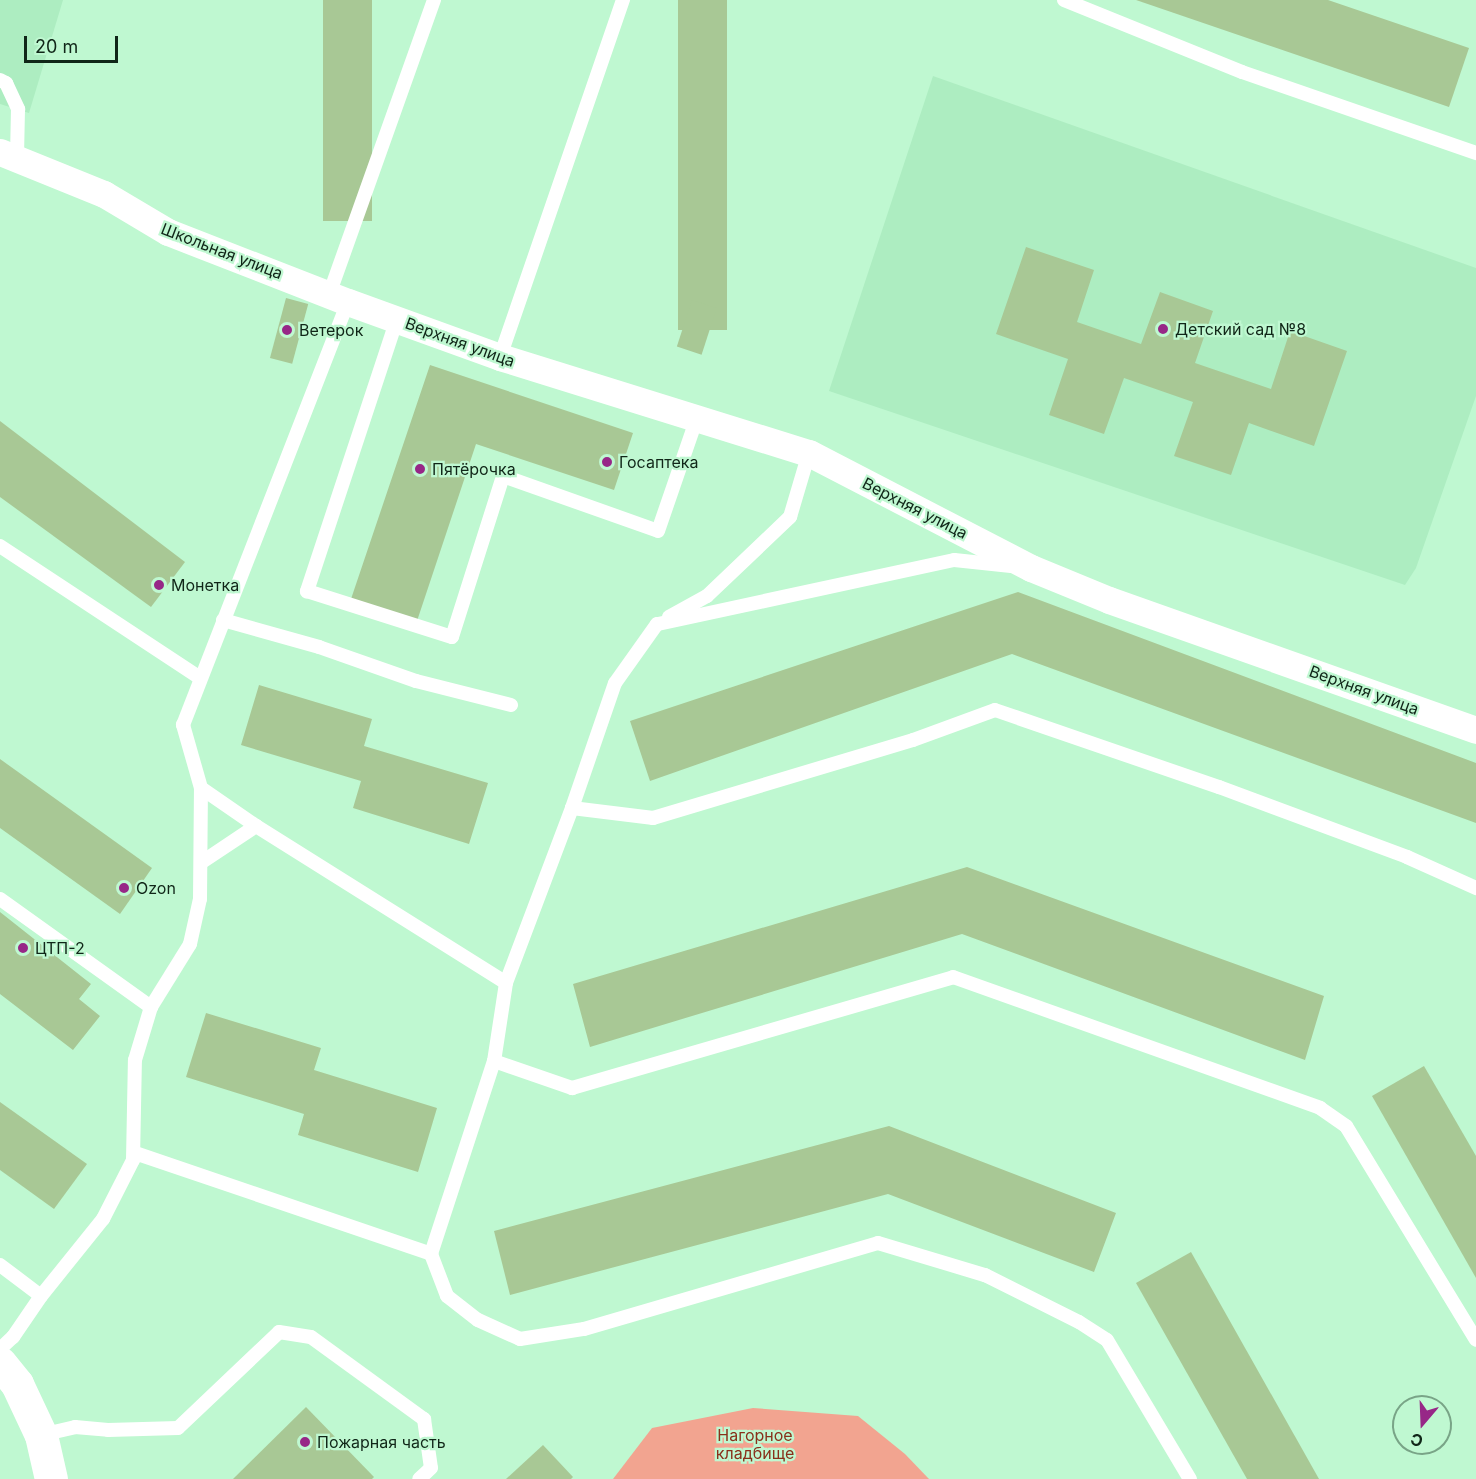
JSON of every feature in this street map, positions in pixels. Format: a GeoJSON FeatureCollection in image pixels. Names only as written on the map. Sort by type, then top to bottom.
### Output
{"type":"FeatureCollection","features":[{"type":"Feature","properties":{"kind":"main road"},"geometry":{"type":"LineString","coordinates":[[0,1363],[17,1384],[41,1435],[51,1479]]}},
{"type":"Feature","properties":{"kind":"street","name":"Школьная улица"},"geometry":{"type":"LineString","coordinates":[[8,155],[104,194],[168,232],[339,297]]}},
{"type":"Feature","properties":{"kind":"street","name":"Верхняя улица"},"geometry":{"type":"LineString","coordinates":[[339,297],[500,357],[809,453],[1031,568],[1109,600],[1476,730]]}},
{"type":"Feature","properties":{"kind":"lane"},"geometry":{"type":"LineString","coordinates":[[0,1349],[13,1337],[41,1296],[103,1219],[135,1152],[135,1060],[151,1007],[190,944],[200,899],[201,788],[183,725],[339,297],[434,0]]}},
{"type":"Feature","properties":{"kind":"lane"},"geometry":{"type":"LineString","coordinates":[[500,357],[623,0]]}},
{"type":"Feature","properties":{"kind":"lane"},"geometry":{"type":"LineString","coordinates":[[1064,0],[1242,72],[1476,153]]}},
{"type":"Feature","properties":{"kind":"lane"},"geometry":{"type":"LineString","coordinates":[[0,80],[6,83],[18,109],[8,155]]}},
{"type":"Feature","properties":{"kind":"lane"},"geometry":{"type":"LineString","coordinates":[[397,319],[307,591],[452,637],[503,476],[658,531],[697,418]]}},
{"type":"Feature","properties":{"kind":"lane"},"geometry":{"type":"LineString","coordinates":[[809,453],[790,518],[707,596],[657,624],[615,683],[572,808],[506,983],[494,1060],[431,1254],[447,1296],[478,1320],[520,1339],[584,1329],[878,1243],[985,1275],[1079,1322],[1107,1340],[1190,1479]]}},
{"type":"Feature","properties":{"kind":"lane"},"geometry":{"type":"LineString","coordinates":[[0,546],[200,678]]}},
{"type":"Feature","properties":{"kind":"lane"},"geometry":{"type":"LineString","coordinates":[[657,624],[954,560],[1031,568]]}},
{"type":"Feature","properties":{"kind":"lane"},"geometry":{"type":"LineString","coordinates":[[223,620],[319,647],[416,681],[511,705]]}},
{"type":"Feature","properties":{"kind":"lane"},"geometry":{"type":"LineString","coordinates":[[572,808],[653,818],[913,740],[995,710],[1241,795],[1407,857],[1476,888]]}},
{"type":"Feature","properties":{"kind":"lane"},"geometry":{"type":"LineString","coordinates":[[201,788],[256,826],[506,983]]}},
{"type":"Feature","properties":{"kind":"lane"},"geometry":{"type":"LineString","coordinates":[[202,862],[256,826]]}},
{"type":"Feature","properties":{"kind":"lane"},"geometry":{"type":"LineString","coordinates":[[0,899],[151,1007]]}},
{"type":"Feature","properties":{"kind":"lane"},"geometry":{"type":"LineString","coordinates":[[494,1060],[572,1088],[953,977],[1320,1108],[1347,1126],[1476,1340]]}},
{"type":"Feature","properties":{"kind":"lane"},"geometry":{"type":"LineString","coordinates":[[135,1152],[431,1254]]}},
{"type":"Feature","properties":{"kind":"lane"},"geometry":{"type":"LineString","coordinates":[[0,1265],[41,1296]]}},
{"type":"Feature","properties":{"kind":"lane"},"geometry":{"type":"LineString","coordinates":[[41,1435],[75,1427],[108,1430],[178,1428],[279,1332],[311,1336],[424,1419],[431,1468],[419,1479]]}},
{"type":"Feature","properties":{"kind":"shaded area"},"geometry":{"type":"Polygon","coordinates":[[[0,0],[63,0],[29,113],[0,104],[0,0]]]}},
{"type":"Feature","properties":{"kind":"shaded area","name":"Детский сад №8"},"geometry":{"type":"Polygon","coordinates":[[[933,76],[1476,268],[1476,396],[1416,568],[1405,585],[829,391],[933,76]]]}},
{"type":"Feature","properties":{"kind":"green space","name":"Нагорное кладбище"},"geometry":{"type":"Polygon","coordinates":[[[753,1408],[858,1416],[905,1454],[929,1479],[613,1479],[652,1428],[753,1408]]]}},
{"type":"Feature","properties":{"kind":"building"},"geometry":{"type":"Polygon","coordinates":[[[323,0],[372,0],[372,221],[323,221],[323,0]]]}},
{"type":"Feature","properties":{"kind":"building"},"geometry":{"type":"Polygon","coordinates":[[[678,0],[727,0],[727,330],[678,330],[678,0]]]}},
{"type":"Feature","properties":{"kind":"building"},"geometry":{"type":"Polygon","coordinates":[[[1136,0],[1328,0],[1469,48],[1449,107],[1136,0]]]}},
{"type":"Feature","properties":{"kind":"building"},"geometry":{"type":"Polygon","coordinates":[[[1026,247],[1094,270],[1077,322],[1141,344],[1160,292],[1213,311],[1195,363],[1271,389],[1290,331],[1347,351],[1314,446],[1249,423],[1231,475],[1174,456],[1193,402],[1124,378],[1104,434],[1049,415],[1068,359],[996,334],[1026,247]]]}},
{"type":"Feature","properties":{"kind":"building","name":"Ветерок"},"geometry":{"type":"Polygon","coordinates":[[[286,298],[308,304],[292,364],[270,358],[286,298]]]}},
{"type":"Feature","properties":{"kind":"building"},"geometry":{"type":"Polygon","coordinates":[[[692,300],[717,308],[702,355],[677,347],[692,300]]]}},
{"type":"Feature","properties":{"kind":"building"},"geometry":{"type":"Polygon","coordinates":[[[430,365],[633,433],[614,490],[476,444],[417,621],[351,599],[430,365]]]}},
{"type":"Feature","properties":{"kind":"building"},"geometry":{"type":"Polygon","coordinates":[[[0,421],[185,562],[151,607],[0,497],[0,421]]]}},
{"type":"Feature","properties":{"kind":"building"},"geometry":{"type":"Polygon","coordinates":[[[1018,592],[1476,763],[1476,823],[1012,654],[650,781],[630,721],[1018,592]]]}},
{"type":"Feature","properties":{"kind":"building"},"geometry":{"type":"Polygon","coordinates":[[[259,685],[372,719],[364,746],[488,783],[469,844],[353,808],[361,781],[241,745],[259,685]]]}},
{"type":"Feature","properties":{"kind":"building"},"geometry":{"type":"Polygon","coordinates":[[[0,759],[152,868],[120,914],[0,828],[0,759]]]}},
{"type":"Feature","properties":{"kind":"building"},"geometry":{"type":"Polygon","coordinates":[[[967,867],[1324,996],[1305,1060],[962,934],[590,1047],[573,984],[967,867]]]}},
{"type":"Feature","properties":{"kind":"building","name":"ЦТП-2"},"geometry":{"type":"Polygon","coordinates":[[[0,912],[91,984],[79,999],[100,1016],[73,1050],[0,994],[0,912]]]}},
{"type":"Feature","properties":{"kind":"building"},"geometry":{"type":"Polygon","coordinates":[[[206,1013],[321,1048],[314,1070],[437,1108],[418,1172],[298,1135],[304,1114],[186,1077],[206,1013]]]}},
{"type":"Feature","properties":{"kind":"building"},"geometry":{"type":"Polygon","coordinates":[[[1424,1066],[1476,1156],[1476,1278],[1372,1096],[1424,1066]]]}},
{"type":"Feature","properties":{"kind":"building"},"geometry":{"type":"Polygon","coordinates":[[[0,1102],[87,1164],[54,1209],[0,1170],[0,1102]]]}},
{"type":"Feature","properties":{"kind":"building"},"geometry":{"type":"Polygon","coordinates":[[[889,1126],[1116,1213],[1094,1272],[888,1194],[510,1295],[494,1231],[889,1126]]]}},
{"type":"Feature","properties":{"kind":"building"},"geometry":{"type":"Polygon","coordinates":[[[1191,1252],[1319,1479],[1247,1479],[1136,1283],[1191,1252]]]}},
{"type":"Feature","properties":{"kind":"building","name":"Пожарная часть"},"geometry":{"type":"Polygon","coordinates":[[[306,1407],[374,1477],[372,1479],[233,1479],[306,1407]]]}},
{"type":"Feature","properties":{"kind":"building"},"geometry":{"type":"Polygon","coordinates":[[[543,1445],[573,1477],[571,1479],[506,1479],[543,1445]]]}},
{"type":"Feature","properties":{"kind":"place","name":"Детский сад №8"},"geometry":{"type":"Point","coordinates":[1163,329]}},
{"type":"Feature","properties":{"kind":"place","name":"Ветерок"},"geometry":{"type":"Point","coordinates":[287,330]}},
{"type":"Feature","properties":{"kind":"place","name":"Госаптека"},"geometry":{"type":"Point","coordinates":[607,462]}},
{"type":"Feature","properties":{"kind":"place","name":"Пятёрочка"},"geometry":{"type":"Point","coordinates":[420,469]}},
{"type":"Feature","properties":{"kind":"place","name":"Монетка"},"geometry":{"type":"Point","coordinates":[159,585]}},
{"type":"Feature","properties":{"kind":"place","name":"Ozon"},"geometry":{"type":"Point","coordinates":[124,888]}},
{"type":"Feature","properties":{"kind":"place","name":"ЦТП-2"},"geometry":{"type":"Point","coordinates":[23,948]}},
{"type":"Feature","properties":{"kind":"place","name":"Пожарная часть"},"geometry":{"type":"Point","coordinates":[305,1442]}}]}
